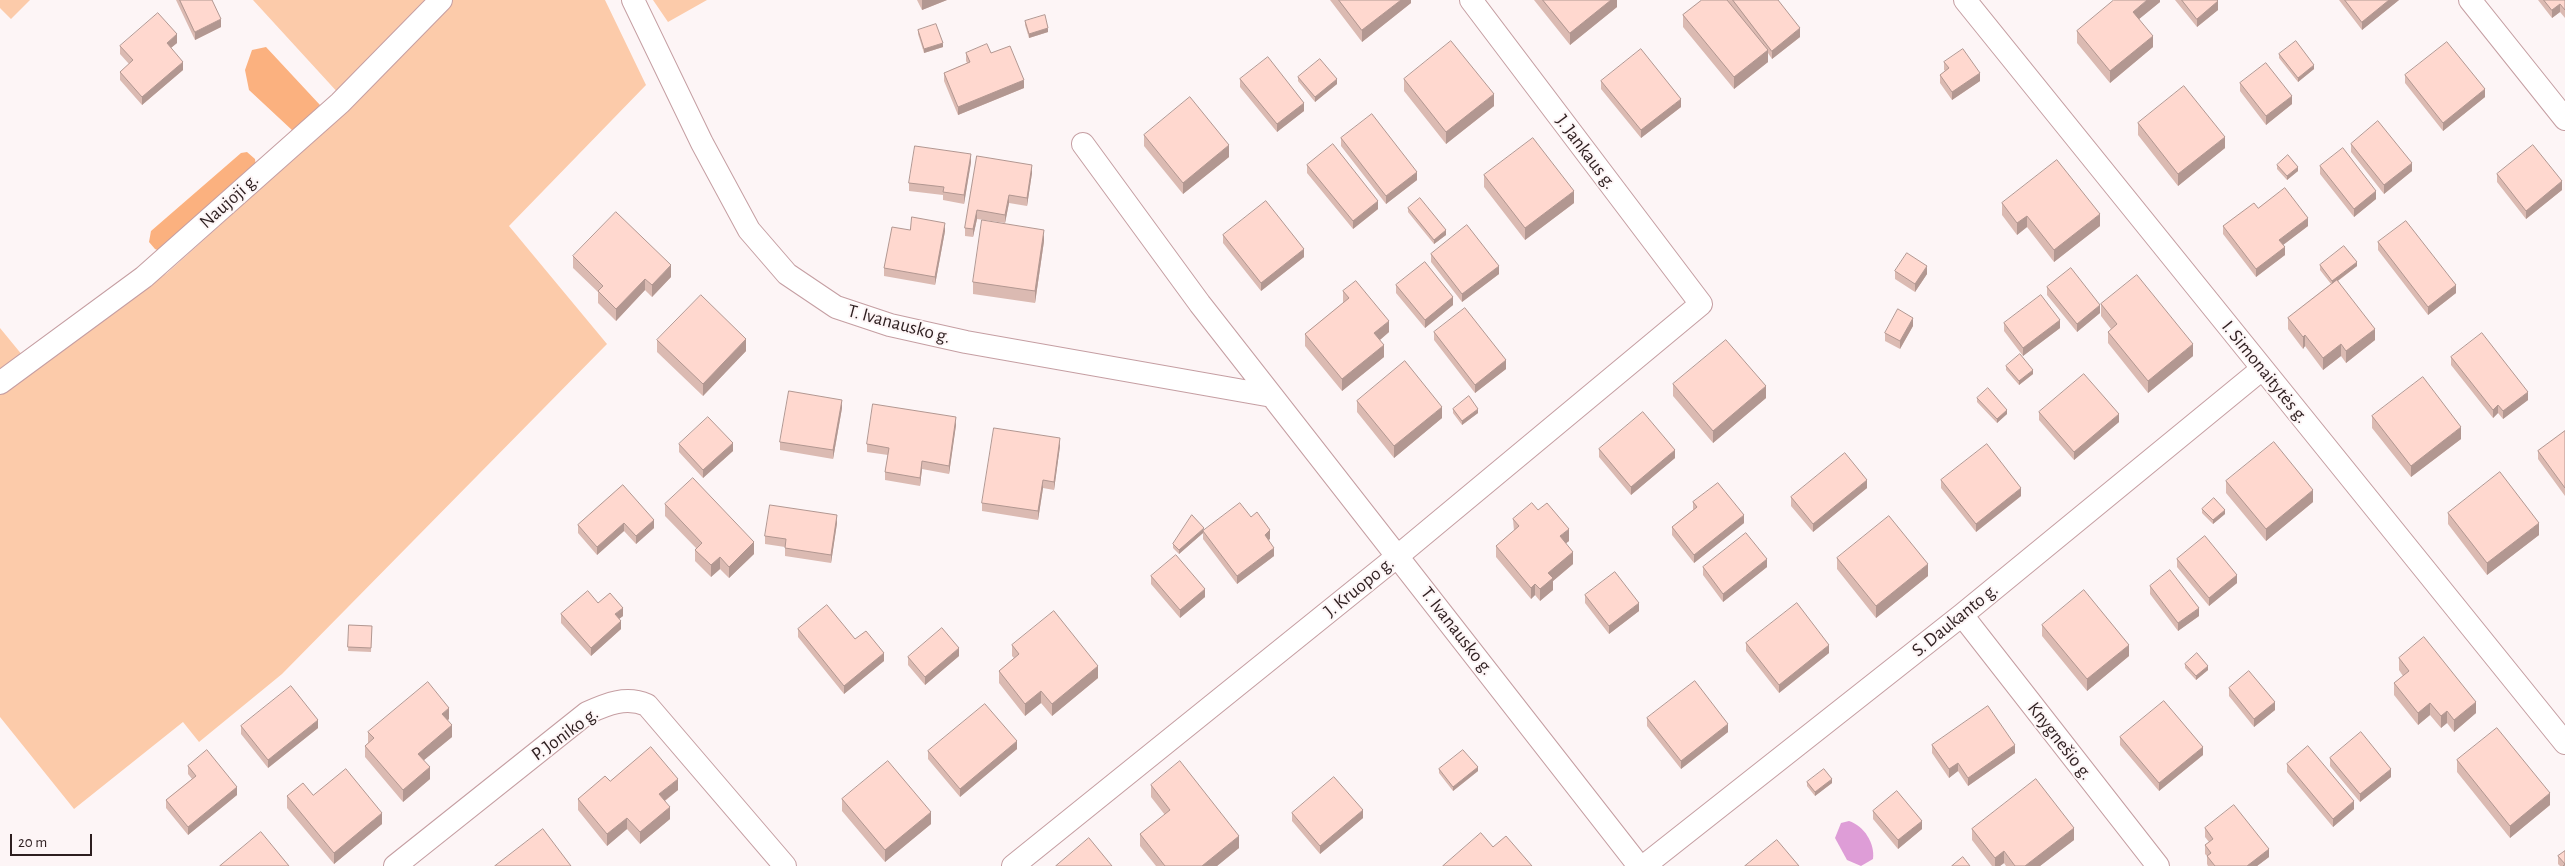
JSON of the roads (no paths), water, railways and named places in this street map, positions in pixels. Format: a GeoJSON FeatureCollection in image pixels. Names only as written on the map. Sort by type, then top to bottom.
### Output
{"type":"FeatureCollection","features":[{"type":"Feature","properties":{"kind":"street","name":"Naujoji g."},"geometry":{"type":"LineString","coordinates":[[0,383],[144,277],[340,103],[441,0]]}},
{"type":"Feature","properties":{"kind":"street","name":"T. Ivanausko g."},"geometry":{"type":"LineString","coordinates":[[633,0],[702,143],[749,230],[788,274],[836,307],[890,325],[966,342],[1272,396]]}},
{"type":"Feature","properties":{"kind":"street","name":"J. Jankaus g."},"geometry":{"type":"LineString","coordinates":[[1471,0],[1701,304]]}},
{"type":"Feature","properties":{"kind":"street","name":"I. Simonaitytės g."},"geometry":{"type":"LineString","coordinates":[[1965,0],[2565,743]]}},
{"type":"Feature","properties":{"kind":"street"},"geometry":{"type":"LineString","coordinates":[[2470,0],[2565,119]]}},
{"type":"Feature","properties":{"kind":"street","name":"T. Ivanausko g."},"geometry":{"type":"LineString","coordinates":[[1083,144],[1200,304],[1399,555],[1639,866]]}},
{"type":"Feature","properties":{"kind":"street","name":"J. Kruopo g."},"geometry":{"type":"LineString","coordinates":[[1013,866],[1399,555],[1701,304]]}},
{"type":"Feature","properties":{"kind":"street","name":"S. Daukanto g."},"geometry":{"type":"LineString","coordinates":[[1644,866],[1962,615],[2262,369]]}},
{"type":"Feature","properties":{"kind":"street","name":"Knygnešio g."},"geometry":{"type":"LineString","coordinates":[[1962,615],[2158,866]]}},
{"type":"Feature","properties":{"kind":"street","name":"P. Joniko g."},"geometry":{"type":"LineString","coordinates":[[394,866],[587,712],[612,702],[626,700],[638,701],[647,705],[786,866]]}}]}
